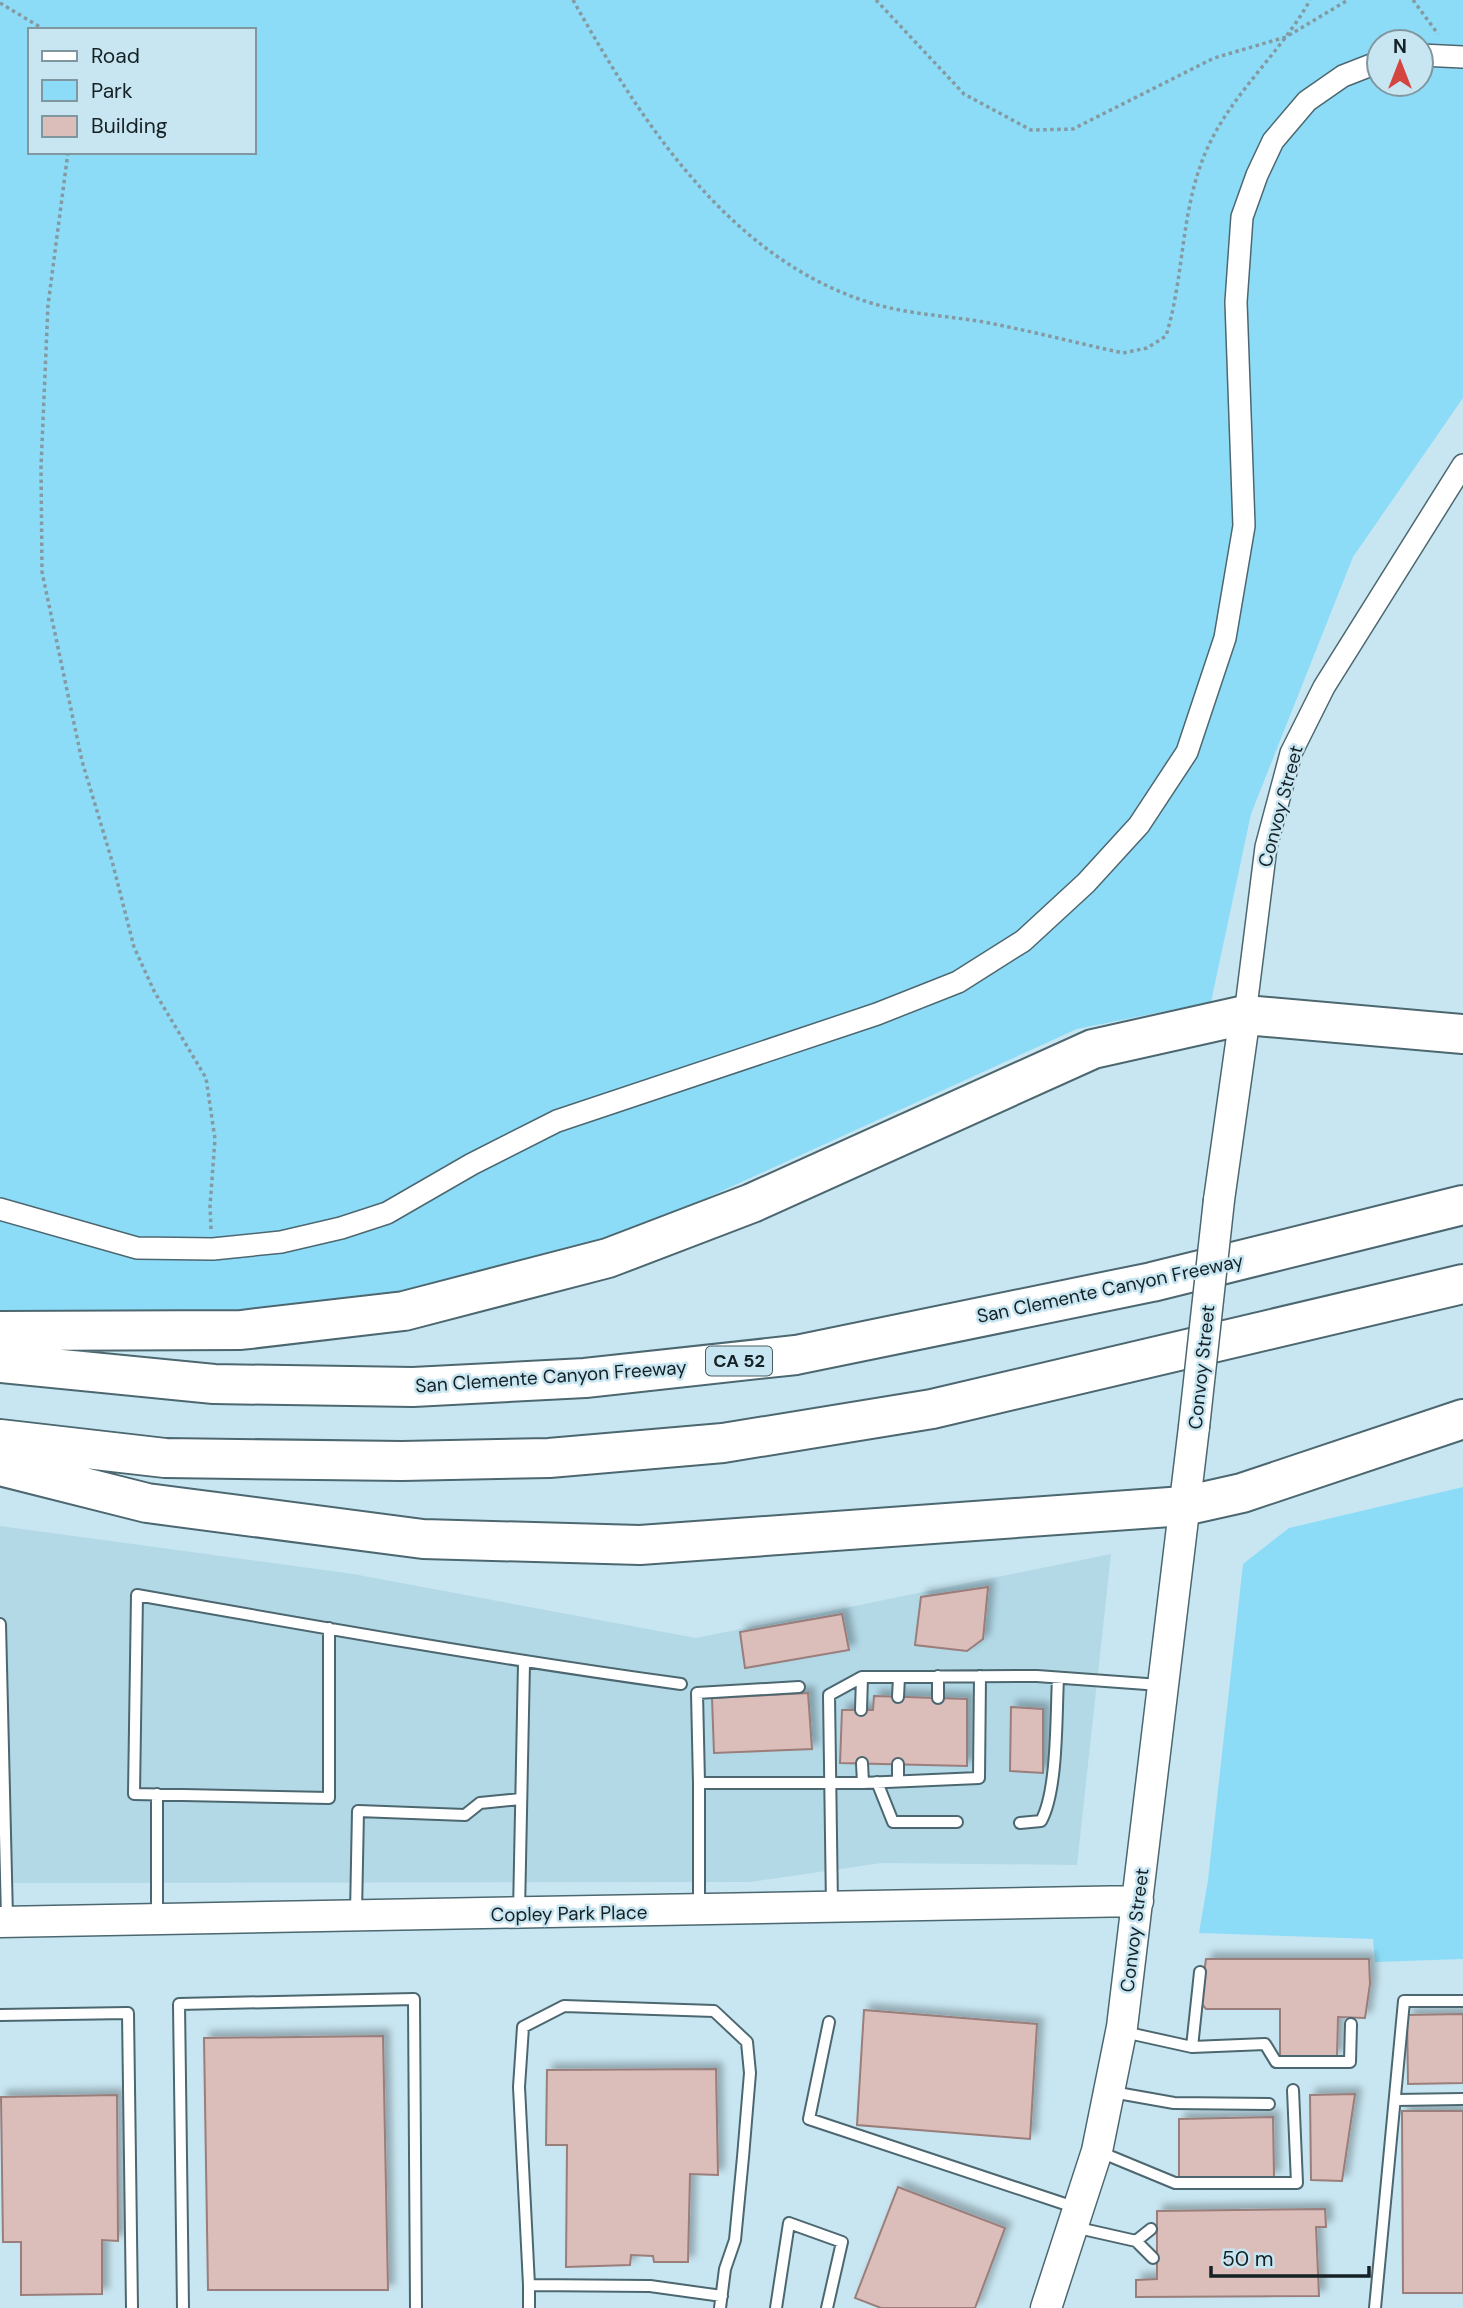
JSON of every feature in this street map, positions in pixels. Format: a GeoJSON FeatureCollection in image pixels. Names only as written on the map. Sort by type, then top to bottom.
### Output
{"type":"FeatureCollection","features":[{"type":"Feature","properties":{"kind":"highway"},"geometry":{"type":"LineString","coordinates":[[0,1331],[241,1330],[404,1311],[620,1254],[752,1203],[1093,1049],[1245,1015],[1463,1034]]}},
{"type":"Feature","properties":{"kind":"highway","name":"San Clemente Canyon Freeway"},"geometry":{"type":"LineString","coordinates":[[0,1363],[214,1384],[413,1387],[598,1377],[796,1355],[1152,1282],[1463,1205]]}},
{"type":"Feature","properties":{"kind":"highway"},"geometry":{"type":"LineString","coordinates":[[0,1439],[165,1458],[402,1461],[550,1458],[723,1443],[932,1409],[1463,1284]]}},
{"type":"Feature","properties":{"kind":"highway"},"geometry":{"type":"LineString","coordinates":[[0,1466],[147,1503],[423,1539],[640,1545],[1184,1506],[1242,1493],[1463,1419]]}},
{"type":"Feature","properties":{"kind":"main road","name":"Convoy Street"},"geometry":{"type":"LineString","coordinates":[[1046,2308],[1097,2151],[1121,2032],[1219,1200],[1245,1015]]}},
{"type":"Feature","properties":{"kind":"main road","name":"Copley Park Place"},"geometry":{"type":"LineString","coordinates":[[4,1922],[832,1909],[1138,1901]]}},
{"type":"Feature","properties":{"kind":"street"},"geometry":{"type":"LineString","coordinates":[[1435,55],[1458,56]]}},
{"type":"Feature","properties":{"kind":"street"},"geometry":{"type":"LineString","coordinates":[[0,1209],[137,1248],[213,1249],[281,1242],[341,1228],[387,1213],[556,1121],[769,1053],[958,982],[1023,941],[1086,883],[1139,825],[1186,752],[1225,638],[1244,526],[1236,302],[1242,217],[1273,141],[1307,101],[1343,76],[1365,67]]}},
{"type":"Feature","properties":{"kind":"street","name":"Convoy Street"},"geometry":{"type":"LineString","coordinates":[[1245,1015],[1266,847],[1291,753],[1324,687],[1463,466]]}},
{"type":"Feature","properties":{"kind":"lane"},"geometry":{"type":"LineString","coordinates":[[329,1628],[329,1798],[134,1794],[137,1595],[329,1628],[524,1663],[681,1684]]}},
{"type":"Feature","properties":{"kind":"lane"},"geometry":{"type":"LineString","coordinates":[[0,1624],[4,1922]]}},
{"type":"Feature","properties":{"kind":"lane"},"geometry":{"type":"LineString","coordinates":[[519,1914],[524,1663]]}},
{"type":"Feature","properties":{"kind":"lane"},"geometry":{"type":"LineString","coordinates":[[938,1676],[938,1698]]}},
{"type":"Feature","properties":{"kind":"lane"},"geometry":{"type":"LineString","coordinates":[[699,1783],[863,1783],[979,1778],[981,1676]]}},
{"type":"Feature","properties":{"kind":"lane"},"geometry":{"type":"LineString","coordinates":[[832,1909],[829,1695],[862,1677],[1058,1678],[1163,1685]]}},
{"type":"Feature","properties":{"kind":"lane"},"geometry":{"type":"LineString","coordinates":[[861,1710],[862,1677]]}},
{"type":"Feature","properties":{"kind":"lane"},"geometry":{"type":"LineString","coordinates":[[898,1697],[899,1677]]}},
{"type":"Feature","properties":{"kind":"lane"},"geometry":{"type":"LineString","coordinates":[[1020,1823],[1041,1821],[1045,1814],[1052,1780],[1058,1678]]}},
{"type":"Feature","properties":{"kind":"lane"},"geometry":{"type":"LineString","coordinates":[[699,1911],[697,1693],[799,1687]]}},
{"type":"Feature","properties":{"kind":"lane"},"geometry":{"type":"LineString","coordinates":[[862,1763],[863,1783]]}},
{"type":"Feature","properties":{"kind":"lane"},"geometry":{"type":"LineString","coordinates":[[898,1764],[898,1780]]}},
{"type":"Feature","properties":{"kind":"lane"},"geometry":{"type":"LineString","coordinates":[[938,1765],[938,1779]]}},
{"type":"Feature","properties":{"kind":"lane"},"geometry":{"type":"LineString","coordinates":[[877,1782],[893,1822],[957,1822]]}},
{"type":"Feature","properties":{"kind":"lane"},"geometry":{"type":"LineString","coordinates":[[157,1794],[157,1920]]}},
{"type":"Feature","properties":{"kind":"lane"},"geometry":{"type":"LineString","coordinates":[[355,1917],[358,1811],[465,1815],[480,1803],[521,1799]]}},
{"type":"Feature","properties":{"kind":"lane"},"geometry":{"type":"LineString","coordinates":[[1192,2047],[1200,1972]]}},
{"type":"Feature","properties":{"kind":"lane"},"geometry":{"type":"LineString","coordinates":[[183,2308],[179,2004],[414,1999],[416,2308]]}},
{"type":"Feature","properties":{"kind":"lane"},"geometry":{"type":"LineString","coordinates":[[1375,2308],[1404,2001],[1463,2001]]}},
{"type":"Feature","properties":{"kind":"lane"},"geometry":{"type":"LineString","coordinates":[[528,2308],[519,2087],[523,2027],[565,2006],[714,2011],[747,2042],[750,2073],[735,2240],[725,2269],[720,2308]]}},
{"type":"Feature","properties":{"kind":"lane"},"geometry":{"type":"LineString","coordinates":[[0,2015],[128,2013],[132,2308]]}},
{"type":"Feature","properties":{"kind":"lane"},"geometry":{"type":"LineString","coordinates":[[829,2022],[809,2119],[1136,2241],[1153,2259]]}},
{"type":"Feature","properties":{"kind":"lane"},"geometry":{"type":"LineString","coordinates":[[1121,2032],[1192,2047],[1265,2044],[1276,2062],[1350,2062],[1351,2024]]}},
{"type":"Feature","properties":{"kind":"lane"},"geometry":{"type":"LineString","coordinates":[[1097,2151],[1175,2183],[1297,2183],[1293,2090]]}},
{"type":"Feature","properties":{"kind":"lane"},"geometry":{"type":"LineString","coordinates":[[1109,2091],[1174,2104],[1269,2104]]}},
{"type":"Feature","properties":{"kind":"lane"},"geometry":{"type":"LineString","coordinates":[[1395,2100],[1463,2099]]}},
{"type":"Feature","properties":{"kind":"lane"},"geometry":{"type":"LineString","coordinates":[[776,2308],[789,2223],[842,2242],[827,2308]]}},
{"type":"Feature","properties":{"kind":"lane"},"geometry":{"type":"LineString","coordinates":[[1136,2241],[1151,2229]]}},
{"type":"Feature","properties":{"kind":"lane"},"geometry":{"type":"LineString","coordinates":[[528,2285],[650,2286],[722,2296]]}},
{"type":"Feature","properties":{"kind":"path"},"geometry":{"type":"LineString","coordinates":[[573,0],[597,43],[685,171],[767,250],[857,299],[893,310],[984,322],[1124,353],[1147,348],[1166,336],[1178,298],[1188,202],[1207,149],[1231,103],[1286,37],[1310,0]]}},
{"type":"Feature","properties":{"kind":"path"},"geometry":{"type":"LineString","coordinates":[[876,0],[964,94],[1031,130],[1073,129],[1214,58],[1286,37],[1348,0]]}},
{"type":"Feature","properties":{"kind":"path"},"geometry":{"type":"LineString","coordinates":[[1413,0],[1458,56]]}},
{"type":"Feature","properties":{"kind":"path"},"geometry":{"type":"LineString","coordinates":[[0,3],[42,28]]}},
{"type":"Feature","properties":{"kind":"path"},"geometry":{"type":"LineString","coordinates":[[68,154],[48,305],[41,467],[42,572],[82,761],[134,947],[154,991],[206,1078],[215,1139],[210,1206],[213,1249]]}},
{"type":"Feature","properties":{"kind":"shaded area"},"geometry":{"type":"Polygon","coordinates":[[[0,1526],[353,1574],[696,1638],[1111,1554],[1077,1865],[882,1863],[750,1882],[0,1883],[0,1526]]]}},
{"type":"Feature","properties":{"kind":"green space"},"geometry":{"type":"Polygon","coordinates":[[[0,0],[1463,0],[1463,398],[1353,557],[1251,814],[1211,1002],[1077,1029],[665,1217],[446,1290],[192,1317],[0,1311],[0,0]]]}},
{"type":"Feature","properties":{"kind":"green space"},"geometry":{"type":"Polygon","coordinates":[[[1463,1487],[1463,1959],[1375,1962],[1373,1939],[1199,1933],[1208,1880],[1243,1564],[1289,1528],[1463,1487]]]}},
{"type":"Feature","properties":{"kind":"building"},"geometry":{"type":"Polygon","coordinates":[[[988,1587],[983,1639],[967,1651],[915,1645],[921,1597],[988,1587]]]}},
{"type":"Feature","properties":{"kind":"building"},"geometry":{"type":"Polygon","coordinates":[[[842,1614],[849,1650],[745,1668],[740,1632],[842,1614]]]}},
{"type":"Feature","properties":{"kind":"building"},"geometry":{"type":"Polygon","coordinates":[[[808,1693],[812,1749],[714,1753],[712,1698],[808,1693]]]}},
{"type":"Feature","properties":{"kind":"building"},"geometry":{"type":"Polygon","coordinates":[[[874,1696],[967,1699],[967,1766],[840,1763],[842,1710],[873,1710],[874,1696]]]}},
{"type":"Feature","properties":{"kind":"building"},"geometry":{"type":"Polygon","coordinates":[[[1011,1707],[1043,1709],[1043,1773],[1010,1771],[1011,1707]]]}},
{"type":"Feature","properties":{"kind":"building"},"geometry":{"type":"Polygon","coordinates":[[[1206,1959],[1369,1959],[1370,1984],[1365,2018],[1338,2017],[1337,2057],[1280,2057],[1280,2009],[1206,2009],[1200,2002],[1206,1959]]]}},
{"type":"Feature","properties":{"kind":"building"},"geometry":{"type":"Polygon","coordinates":[[[864,2010],[1037,2024],[1030,2139],[857,2125],[864,2010]]]}},
{"type":"Feature","properties":{"kind":"building"},"geometry":{"type":"Polygon","coordinates":[[[1463,2014],[1463,2083],[1408,2084],[1407,2015],[1463,2014]]]}},
{"type":"Feature","properties":{"kind":"building"},"geometry":{"type":"Polygon","coordinates":[[[383,2036],[388,2290],[208,2290],[204,2038],[383,2036]]]}},
{"type":"Feature","properties":{"kind":"building"},"geometry":{"type":"Polygon","coordinates":[[[716,2069],[718,2175],[690,2174],[688,2262],[654,2262],[653,2256],[631,2255],[630,2265],[566,2267],[567,2145],[546,2145],[547,2070],[716,2069]]]}},
{"type":"Feature","properties":{"kind":"building"},"geometry":{"type":"Polygon","coordinates":[[[1355,2094],[1342,2181],[1311,2180],[1310,2095],[1355,2094]]]}},
{"type":"Feature","properties":{"kind":"building"},"geometry":{"type":"Polygon","coordinates":[[[117,2095],[118,2241],[102,2240],[102,2294],[21,2295],[21,2242],[3,2242],[1,2097],[117,2095]]]}},
{"type":"Feature","properties":{"kind":"building"},"geometry":{"type":"Polygon","coordinates":[[[1402,2111],[1463,2111],[1463,2293],[1403,2293],[1402,2111]]]}},
{"type":"Feature","properties":{"kind":"building"},"geometry":{"type":"Polygon","coordinates":[[[1273,2117],[1274,2177],[1179,2177],[1179,2119],[1273,2117]]]}},
{"type":"Feature","properties":{"kind":"building"},"geometry":{"type":"Polygon","coordinates":[[[898,2187],[1005,2228],[975,2308],[881,2308],[855,2298],[898,2187]]]}},
{"type":"Feature","properties":{"kind":"building"},"geometry":{"type":"Polygon","coordinates":[[[1325,2209],[1326,2227],[1316,2227],[1319,2296],[1136,2297],[1136,2280],[1157,2279],[1157,2211],[1325,2209]]]}}]}
